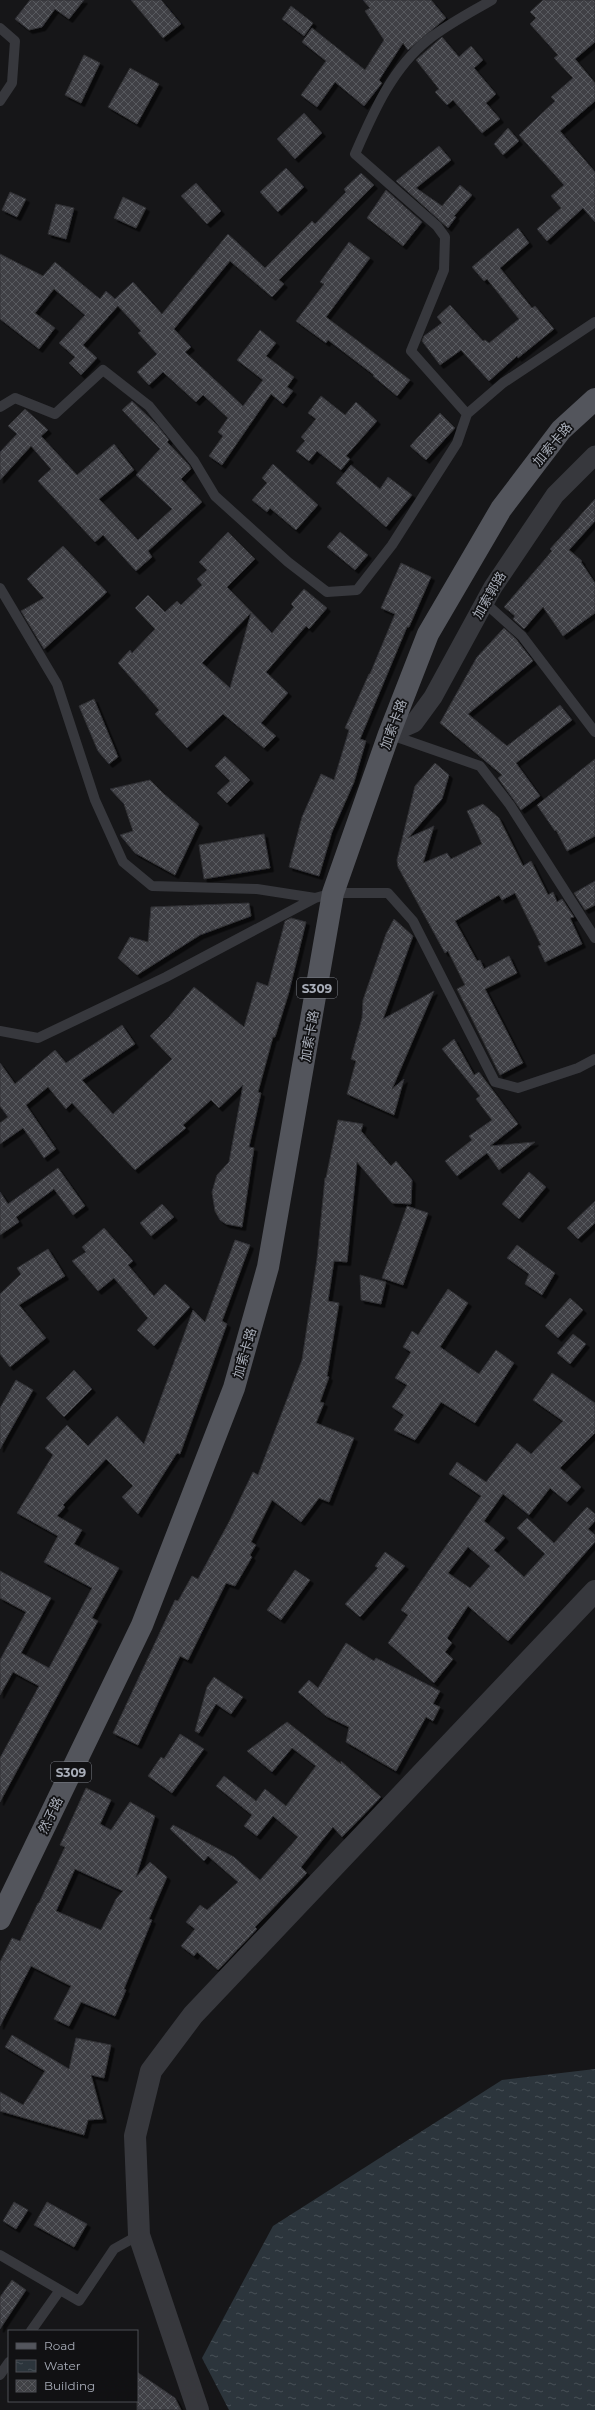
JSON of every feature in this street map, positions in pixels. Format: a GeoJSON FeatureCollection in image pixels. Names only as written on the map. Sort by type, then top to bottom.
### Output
{"type":"FeatureCollection","features":[{"type":"Feature","properties":{"kind":"main road","name":"加索卡路"},"geometry":{"type":"LineString","coordinates":[[142,1625],[234,1388],[268,1267],[324,896],[428,634],[501,509],[561,430],[595,399]]}},
{"type":"Feature","properties":{"kind":"main road","name":"然子路"},"geometry":{"type":"LineString","coordinates":[[0,1919],[142,1625]]}},
{"type":"Feature","properties":{"kind":"street","name":"加索郭路"},"geometry":{"type":"LineString","coordinates":[[389,734],[414,723],[433,697],[484,602],[555,495],[595,455]]}},
{"type":"Feature","properties":{"kind":"street"},"geometry":{"type":"LineString","coordinates":[[198,2410],[139,2235],[135,2136],[151,2071],[192,2016],[595,1592]]}},
{"type":"Feature","properties":{"kind":"lane"},"geometry":{"type":"LineString","coordinates":[[468,414],[411,351],[444,270],[445,237],[438,226],[354,154],[377,104],[404,64],[429,39],[492,0]]}},
{"type":"Feature","properties":{"kind":"lane"},"geometry":{"type":"LineString","coordinates":[[0,28],[15,41],[12,83],[0,101]]}},
{"type":"Feature","properties":{"kind":"lane"},"geometry":{"type":"LineString","coordinates":[[0,406],[16,398],[55,414],[103,370],[149,406],[194,461],[216,496],[288,562],[327,592],[357,590],[392,545],[457,442],[468,414],[503,383],[595,322]]}},
{"type":"Feature","properties":{"kind":"lane"},"geometry":{"type":"LineString","coordinates":[[0,588],[57,684],[94,800],[123,862],[152,886],[257,889],[324,896],[388,893],[414,921],[496,1082],[518,1088],[578,1068],[595,1059]]}},
{"type":"Feature","properties":{"kind":"lane"},"geometry":{"type":"LineString","coordinates":[[484,602],[522,636],[595,732]]}},
{"type":"Feature","properties":{"kind":"lane"},"geometry":{"type":"LineString","coordinates":[[389,734],[480,766],[510,805],[595,938]]}},
{"type":"Feature","properties":{"kind":"lane"},"geometry":{"type":"LineString","coordinates":[[0,1032],[38,1038],[166,977],[324,896]]}},
{"type":"Feature","properties":{"kind":"lane"},"geometry":{"type":"LineString","coordinates":[[0,2255],[79,2301],[114,2249],[139,2235]]}},
{"type":"Feature","properties":{"kind":"lane"},"geometry":{"type":"LineString","coordinates":[[32,2330],[60,2290]]}},
{"type":"Feature","properties":{"kind":"lane"},"geometry":{"type":"LineString","coordinates":[[0,2375],[8,2363]]}},
{"type":"Feature","properties":{"kind":"water"},"geometry":{"type":"Polygon","coordinates":[[[595,2069],[595,2410],[229,2410],[202,2358],[273,2226],[502,2080],[595,2069]]]}},
{"type":"Feature","properties":{"kind":"building"},"geometry":{"type":"Polygon","coordinates":[[[30,0],[84,0],[69,19],[55,9],[42,27],[29,30],[15,19],[30,0]]]}},
{"type":"Feature","properties":{"kind":"building"},"geometry":{"type":"Polygon","coordinates":[[[131,0],[161,0],[181,24],[163,38],[131,0]]]}},
{"type":"Feature","properties":{"kind":"building"},"geometry":{"type":"Polygon","coordinates":[[[363,0],[431,0],[446,18],[408,50],[403,43],[379,80],[382,83],[364,106],[335,82],[317,107],[301,95],[326,61],[302,42],[312,28],[365,70],[384,40],[365,11],[370,8],[363,0]]]}},
{"type":"Feature","properties":{"kind":"building"},"geometry":{"type":"Polygon","coordinates":[[[543,0],[595,0],[595,42],[575,59],[595,83],[595,101],[560,131],[595,172],[595,222],[583,208],[547,241],[537,229],[561,208],[551,196],[564,185],[519,135],[555,101],[551,97],[573,78],[554,58],[558,55],[530,24],[536,18],[530,12],[543,0]]]}},
{"type":"Feature","properties":{"kind":"building"},"geometry":{"type":"Polygon","coordinates":[[[291,6],[313,23],[304,36],[282,19],[291,6]]]}},
{"type":"Feature","properties":{"kind":"building"},"geometry":{"type":"Polygon","coordinates":[[[442,37],[459,57],[471,46],[483,60],[474,68],[496,94],[486,103],[500,119],[482,133],[453,100],[447,105],[435,92],[439,89],[416,60],[442,37]]]}},
{"type":"Feature","properties":{"kind":"building"},"geometry":{"type":"Polygon","coordinates":[[[84,55],[100,63],[81,103],[65,95],[84,55]]]}},
{"type":"Feature","properties":{"kind":"building"},"geometry":{"type":"Polygon","coordinates":[[[130,68],[159,84],[137,124],[108,107],[130,68]]]}},
{"type":"Feature","properties":{"kind":"building"},"geometry":{"type":"Polygon","coordinates":[[[304,113],[322,133],[295,159],[277,139],[304,113]]]}},
{"type":"Feature","properties":{"kind":"building"},"geometry":{"type":"Polygon","coordinates":[[[508,128],[519,141],[503,155],[494,144],[508,128]]]}},
{"type":"Feature","properties":{"kind":"building"},"geometry":{"type":"Polygon","coordinates":[[[439,146],[451,160],[416,188],[442,206],[460,185],[472,195],[454,216],[456,217],[448,228],[396,181],[439,146]]]}},
{"type":"Feature","properties":{"kind":"building"},"geometry":{"type":"Polygon","coordinates":[[[286,168],[304,187],[278,212],[260,192],[286,168]]]}},
{"type":"Feature","properties":{"kind":"building"},"geometry":{"type":"Polygon","coordinates":[[[361,173],[374,185],[279,280],[284,284],[272,297],[230,261],[174,329],[191,347],[185,352],[243,406],[263,380],[237,360],[260,330],[276,343],[266,356],[294,377],[287,387],[293,391],[283,404],[271,394],[222,465],[209,456],[223,436],[218,432],[228,418],[203,395],[196,402],[163,372],[149,385],[137,372],[157,354],[138,333],[141,331],[118,306],[83,345],[97,358],[81,375],[69,363],[75,357],[59,343],[85,315],[54,289],[35,313],[55,328],[39,349],[0,319],[0,254],[43,276],[55,262],[100,299],[106,291],[115,299],[133,282],[162,314],[228,234],[265,268],[312,221],[315,224],[346,192],[344,189],[361,173]]]}},
{"type":"Feature","properties":{"kind":"building"},"geometry":{"type":"Polygon","coordinates":[[[196,183],[221,211],[207,224],[181,196],[196,183]]]}},
{"type":"Feature","properties":{"kind":"building"},"geometry":{"type":"Polygon","coordinates":[[[386,190],[422,222],[403,246],[367,218],[386,190]]]}},
{"type":"Feature","properties":{"kind":"building"},"geometry":{"type":"Polygon","coordinates":[[[10,192],[26,199],[17,217],[2,210],[10,192]]]}},
{"type":"Feature","properties":{"kind":"building"},"geometry":{"type":"Polygon","coordinates":[[[123,197],[146,208],[136,228],[114,218],[123,197]]]}},
{"type":"Feature","properties":{"kind":"building"},"geometry":{"type":"Polygon","coordinates":[[[56,204],[74,208],[66,239],[48,234],[56,204]]]}},
{"type":"Feature","properties":{"kind":"building"},"geometry":{"type":"Polygon","coordinates":[[[518,228],[529,243],[500,268],[532,308],[535,306],[554,329],[518,358],[517,356],[489,381],[461,350],[440,365],[422,341],[424,336],[442,323],[437,317],[450,305],[483,341],[485,340],[489,343],[519,319],[487,279],[484,281],[472,267],[518,228]]]}},
{"type":"Feature","properties":{"kind":"building"},"geometry":{"type":"Polygon","coordinates":[[[349,242],[370,258],[326,317],[410,380],[397,396],[373,376],[374,375],[328,340],[326,343],[296,321],[324,284],[320,282],[349,242]]]}},
{"type":"Feature","properties":{"kind":"building"},"geometry":{"type":"Polygon","coordinates":[[[321,396],[345,415],[356,402],[377,421],[346,456],[350,459],[341,470],[317,451],[309,461],[296,451],[305,441],[301,437],[316,419],[308,413],[321,396]]]}},
{"type":"Feature","properties":{"kind":"building"},"geometry":{"type":"Polygon","coordinates":[[[132,401],[157,425],[169,440],[167,442],[189,465],[191,469],[181,479],[202,502],[148,551],[152,557],[136,571],[103,535],[95,542],[38,481],[51,469],[31,446],[0,480],[0,452],[17,434],[8,426],[25,409],[48,430],[41,436],[77,475],[114,444],[134,470],[99,499],[138,540],[172,509],[136,475],[160,449],[122,410],[132,401]]]}},
{"type":"Feature","properties":{"kind":"building"},"geometry":{"type":"Polygon","coordinates":[[[440,413],[455,428],[426,460],[410,446],[440,413]]]}},
{"type":"Feature","properties":{"kind":"building"},"geometry":{"type":"Polygon","coordinates":[[[273,464],[318,505],[296,530],[270,508],[267,512],[252,500],[267,483],[262,478],[273,464]]]}},
{"type":"Feature","properties":{"kind":"building"},"geometry":{"type":"Polygon","coordinates":[[[351,465],[380,489],[388,477],[412,495],[386,527],[336,483],[351,465]]]}},
{"type":"Feature","properties":{"kind":"building"},"geometry":{"type":"Polygon","coordinates":[[[595,499],[595,521],[569,550],[582,561],[581,562],[595,583],[595,613],[563,636],[543,607],[524,629],[513,619],[515,616],[504,607],[552,551],[550,549],[595,499]]]}},
{"type":"Feature","properties":{"kind":"building"},"geometry":{"type":"Polygon","coordinates":[[[228,532],[255,559],[227,587],[272,633],[294,607],[291,604],[304,589],[327,608],[309,629],[306,626],[266,672],[288,693],[261,723],[276,736],[264,748],[223,714],[187,748],[155,714],[159,710],[118,663],[130,650],[132,653],[155,629],[135,608],[148,595],[165,612],[177,601],[181,605],[202,585],[197,579],[207,570],[199,562],[228,532]],[[251,613],[202,663],[230,688],[251,613]]]}},
{"type":"Feature","properties":{"kind":"building"},"geometry":{"type":"Polygon","coordinates":[[[340,532],[368,555],[355,570],[327,547],[340,532]]]}},
{"type":"Feature","properties":{"kind":"building"},"geometry":{"type":"Polygon","coordinates":[[[63,546],[107,592],[44,649],[21,611],[44,598],[27,579],[63,546]]]}},
{"type":"Feature","properties":{"kind":"building"},"geometry":{"type":"Polygon","coordinates":[[[401,563],[431,577],[409,627],[407,627],[360,739],[366,741],[354,782],[332,832],[319,876],[289,867],[302,817],[321,774],[334,780],[349,730],[345,728],[370,674],[395,614],[381,608],[401,563]]]}},
{"type":"Feature","properties":{"kind":"building"},"geometry":{"type":"Polygon","coordinates":[[[504,628],[516,639],[533,661],[468,714],[507,746],[560,705],[572,720],[516,763],[540,796],[521,810],[498,778],[502,775],[440,723],[477,657],[504,628]]]}},
{"type":"Feature","properties":{"kind":"building"},"geometry":{"type":"Polygon","coordinates":[[[94,699],[118,757],[109,764],[98,751],[79,706],[94,699]]]}},
{"type":"Feature","properties":{"kind":"building"},"geometry":{"type":"Polygon","coordinates":[[[225,756],[250,780],[227,803],[217,793],[230,781],[215,766],[225,756]]]}},
{"type":"Feature","properties":{"kind":"building"},"geometry":{"type":"Polygon","coordinates":[[[595,759],[595,836],[567,851],[556,830],[555,831],[537,805],[595,759]]]}},
{"type":"Feature","properties":{"kind":"building"},"geometry":{"type":"Polygon","coordinates":[[[435,763],[449,775],[442,799],[408,838],[434,826],[423,863],[447,853],[451,859],[482,844],[467,811],[483,804],[499,818],[523,866],[531,861],[548,895],[553,892],[557,902],[562,899],[574,917],[570,918],[582,944],[545,962],[538,946],[541,945],[515,893],[502,900],[499,895],[455,921],[477,961],[480,960],[484,969],[509,956],[517,973],[485,989],[523,1063],[500,1075],[457,989],[465,985],[448,951],[445,953],[398,867],[397,860],[415,786],[435,763]]]}},
{"type":"Feature","properties":{"kind":"building"},"geometry":{"type":"Polygon","coordinates":[[[150,780],[199,824],[175,875],[135,853],[120,835],[133,831],[124,804],[110,789],[150,780]]]}},
{"type":"Feature","properties":{"kind":"building"},"geometry":{"type":"Polygon","coordinates":[[[264,834],[270,868],[204,879],[199,845],[264,834]]]}},
{"type":"Feature","properties":{"kind":"building"},"geometry":{"type":"Polygon","coordinates":[[[595,881],[595,905],[585,910],[574,893],[595,881]]]}},
{"type":"Feature","properties":{"kind":"building"},"geometry":{"type":"Polygon","coordinates":[[[249,903],[251,916],[200,935],[137,975],[118,958],[130,937],[148,942],[151,907],[249,903]]]}},
{"type":"Feature","properties":{"kind":"building"},"geometry":{"type":"Polygon","coordinates":[[[291,918],[306,922],[289,992],[275,1037],[273,1037],[258,1092],[261,1093],[249,1147],[254,1148],[242,1227],[226,1224],[220,1220],[215,1211],[212,1192],[217,1175],[229,1162],[243,1085],[219,1108],[211,1100],[183,1125],[186,1128],[135,1170],[72,1103],[66,1109],[48,1087],[26,1105],[56,1149],[44,1158],[23,1128],[0,1144],[0,1123],[8,1117],[0,1106],[0,1063],[15,1084],[55,1050],[66,1063],[122,1025],[135,1044],[82,1080],[113,1114],[172,1059],[150,1036],[169,1017],[194,987],[244,1027],[257,982],[268,986],[285,921],[291,918]]]}},
{"type":"Feature","properties":{"kind":"building"},"geometry":{"type":"Polygon","coordinates":[[[394,919],[413,936],[383,1019],[434,991],[392,1089],[404,1079],[394,1115],[347,1094],[356,1061],[351,1059],[362,1018],[363,1000],[386,934],[394,919]]]}},
{"type":"Feature","properties":{"kind":"building"},"geometry":{"type":"Polygon","coordinates":[[[454,1039],[474,1075],[479,1072],[518,1124],[490,1146],[535,1142],[499,1170],[487,1153],[457,1176],[445,1161],[472,1140],[469,1136],[492,1120],[476,1099],[480,1096],[442,1049],[454,1039]]]}},
{"type":"Feature","properties":{"kind":"building"},"geometry":{"type":"Polygon","coordinates":[[[338,1120],[363,1124],[361,1131],[391,1166],[396,1161],[412,1180],[411,1204],[392,1203],[357,1162],[347,1262],[334,1261],[328,1301],[339,1303],[327,1376],[329,1377],[320,1402],[324,1403],[316,1423],[354,1438],[329,1502],[319,1498],[301,1522],[272,1500],[251,1542],[256,1545],[250,1555],[252,1557],[235,1586],[226,1583],[188,1660],[180,1656],[138,1745],[113,1733],[175,1600],[178,1601],[192,1576],[198,1579],[229,1522],[253,1472],[258,1475],[302,1360],[317,1259],[325,1178],[338,1120]]]}},
{"type":"Feature","properties":{"kind":"building"},"geometry":{"type":"Polygon","coordinates":[[[58,1168],[85,1206],[73,1215],[54,1189],[16,1217],[19,1222],[0,1235],[0,1192],[8,1204],[58,1168]]]}},
{"type":"Feature","properties":{"kind":"building"},"geometry":{"type":"Polygon","coordinates":[[[529,1172],[546,1187],[519,1219],[502,1204],[529,1172]]]}},
{"type":"Feature","properties":{"kind":"building"},"geometry":{"type":"Polygon","coordinates":[[[595,1201],[595,1223],[578,1239],[567,1228],[595,1201]]]}},
{"type":"Feature","properties":{"kind":"building"},"geometry":{"type":"Polygon","coordinates":[[[162,1204],[174,1217],[151,1236],[140,1223],[162,1204]]]}},
{"type":"Feature","properties":{"kind":"building"},"geometry":{"type":"Polygon","coordinates":[[[407,1206],[428,1213],[403,1285],[382,1278],[407,1206]]]}},
{"type":"Feature","properties":{"kind":"building"},"geometry":{"type":"Polygon","coordinates":[[[104,1228],[133,1261],[128,1265],[154,1296],[165,1284],[190,1307],[154,1346],[137,1330],[148,1318],[114,1278],[98,1291],[72,1261],[86,1252],[82,1247],[104,1228]]]}},
{"type":"Feature","properties":{"kind":"building"},"geometry":{"type":"Polygon","coordinates":[[[235,1240],[250,1245],[222,1321],[227,1324],[180,1454],[177,1453],[138,1514],[122,1497],[133,1486],[106,1459],[63,1505],[65,1507],[57,1516],[82,1530],[74,1544],[119,1568],[92,1618],[98,1621],[0,1802],[0,1758],[39,1686],[13,1672],[0,1695],[0,1660],[26,1612],[0,1598],[0,1571],[51,1598],[21,1653],[49,1668],[92,1588],[44,1562],[58,1536],[17,1513],[53,1455],[45,1448],[67,1425],[88,1446],[117,1416],[144,1444],[193,1310],[205,1322],[235,1240]]]}},
{"type":"Feature","properties":{"kind":"building"},"geometry":{"type":"Polygon","coordinates":[[[517,1245],[555,1273],[542,1295],[525,1284],[529,1274],[507,1258],[517,1245]]]}},
{"type":"Feature","properties":{"kind":"building"},"geometry":{"type":"Polygon","coordinates":[[[48,1249],[65,1276],[19,1305],[46,1338],[10,1367],[0,1354],[0,1294],[21,1274],[17,1268],[48,1249]]]}},
{"type":"Feature","properties":{"kind":"building"},"geometry":{"type":"Polygon","coordinates":[[[360,1275],[386,1282],[381,1304],[361,1300],[360,1275]]]}},
{"type":"Feature","properties":{"kind":"building"},"geometry":{"type":"Polygon","coordinates":[[[448,1289],[468,1303],[440,1347],[479,1374],[496,1350],[514,1363],[475,1423],[441,1402],[415,1440],[394,1430],[404,1415],[392,1407],[407,1385],[395,1378],[411,1352],[403,1347],[412,1331],[418,1335],[448,1289]]]}},
{"type":"Feature","properties":{"kind":"building"},"geometry":{"type":"Polygon","coordinates":[[[570,1298],[583,1310],[558,1338],[545,1326],[570,1298]]]}},
{"type":"Feature","properties":{"kind":"building"},"geometry":{"type":"Polygon","coordinates":[[[573,1334],[586,1344],[570,1364],[557,1353],[573,1334]]]}},
{"type":"Feature","properties":{"kind":"building"},"geometry":{"type":"Polygon","coordinates":[[[74,1370],[92,1389],[64,1417],[46,1398],[74,1370]]]}},
{"type":"Feature","properties":{"kind":"building"},"geometry":{"type":"Polygon","coordinates":[[[552,1373],[595,1403],[595,1433],[560,1468],[581,1487],[567,1502],[550,1488],[529,1515],[503,1494],[484,1521],[505,1538],[494,1550],[524,1577],[545,1554],[517,1528],[527,1518],[554,1543],[587,1507],[595,1514],[595,1521],[588,1529],[595,1535],[595,1542],[508,1641],[468,1606],[447,1638],[452,1643],[445,1652],[453,1659],[434,1683],[388,1643],[408,1615],[401,1610],[481,1496],[449,1474],[457,1462],[486,1482],[517,1443],[531,1454],[563,1421],[533,1400],[552,1373]],[[468,1547],[448,1573],[470,1588],[490,1566],[468,1547]]]}},
{"type":"Feature","properties":{"kind":"building"},"geometry":{"type":"Polygon","coordinates":[[[16,1380],[33,1390],[0,1449],[0,1408],[16,1380]]]}},
{"type":"Feature","properties":{"kind":"building"},"geometry":{"type":"Polygon","coordinates":[[[385,1552],[405,1566],[360,1617],[345,1604],[378,1568],[375,1566],[385,1552]]]}},
{"type":"Feature","properties":{"kind":"building"},"geometry":{"type":"Polygon","coordinates":[[[295,1570],[310,1580],[281,1620],[267,1610],[295,1570]]]}},
{"type":"Feature","properties":{"kind":"building"},"geometry":{"type":"Polygon","coordinates":[[[346,1643],[374,1661],[376,1658],[440,1691],[433,1704],[440,1707],[433,1721],[426,1717],[396,1771],[346,1742],[349,1727],[326,1716],[298,1692],[309,1680],[318,1688],[346,1643]]]}},
{"type":"Feature","properties":{"kind":"building"},"geometry":{"type":"Polygon","coordinates":[[[214,1677],[243,1697],[231,1714],[216,1704],[199,1733],[195,1731],[207,1687],[214,1677]]]}},
{"type":"Feature","properties":{"kind":"building"},"geometry":{"type":"Polygon","coordinates":[[[287,1722],[341,1764],[341,1761],[381,1797],[342,1837],[333,1827],[301,1867],[307,1873],[255,1927],[257,1929],[218,1970],[197,1952],[194,1956],[181,1946],[195,1929],[186,1922],[200,1905],[207,1910],[238,1882],[208,1856],[204,1861],[170,1829],[173,1825],[234,1857],[260,1880],[298,1837],[273,1816],[257,1836],[244,1826],[252,1815],[216,1786],[224,1776],[256,1801],[265,1789],[286,1806],[316,1766],[292,1748],[272,1772],[247,1751],[287,1722]]]}},
{"type":"Feature","properties":{"kind":"building"},"geometry":{"type":"Polygon","coordinates":[[[180,1734],[204,1749],[172,1793],[148,1776],[161,1757],[164,1759],[180,1734]]]}},
{"type":"Feature","properties":{"kind":"building"},"geometry":{"type":"Polygon","coordinates":[[[86,1788],[111,1800],[100,1824],[111,1830],[130,1802],[155,1816],[136,1877],[150,1862],[167,1877],[149,1919],[152,1920],[124,1989],[126,1990],[115,2016],[81,2002],[69,2026],[54,2019],[71,1986],[31,1966],[0,2026],[0,1962],[12,1938],[20,1941],[65,1847],[60,1845],[86,1788]],[[75,1869],[56,1911],[101,1930],[116,1899],[123,1891],[75,1869]]]}},
{"type":"Feature","properties":{"kind":"building"},"geometry":{"type":"Polygon","coordinates":[[[12,2035],[69,2069],[76,2038],[111,2045],[104,2078],[91,2075],[103,2119],[88,2120],[84,2135],[0,2111],[0,2092],[23,2105],[45,2071],[5,2047],[12,2035]]]}},
{"type":"Feature","properties":{"kind":"building"},"geometry":{"type":"Polygon","coordinates":[[[14,2202],[28,2210],[16,2229],[3,2221],[14,2202]]]}},
{"type":"Feature","properties":{"kind":"building"},"geometry":{"type":"Polygon","coordinates":[[[47,2202],[87,2224],[74,2247],[34,2225],[47,2202]]]}},
{"type":"Feature","properties":{"kind":"building"},"geometry":{"type":"Polygon","coordinates":[[[12,2280],[26,2290],[0,2329],[0,2297],[12,2280]]]}},
{"type":"Feature","properties":{"kind":"building"},"geometry":{"type":"Polygon","coordinates":[[[138,2373],[175,2398],[181,2410],[137,2410],[138,2373]]]}}]}
